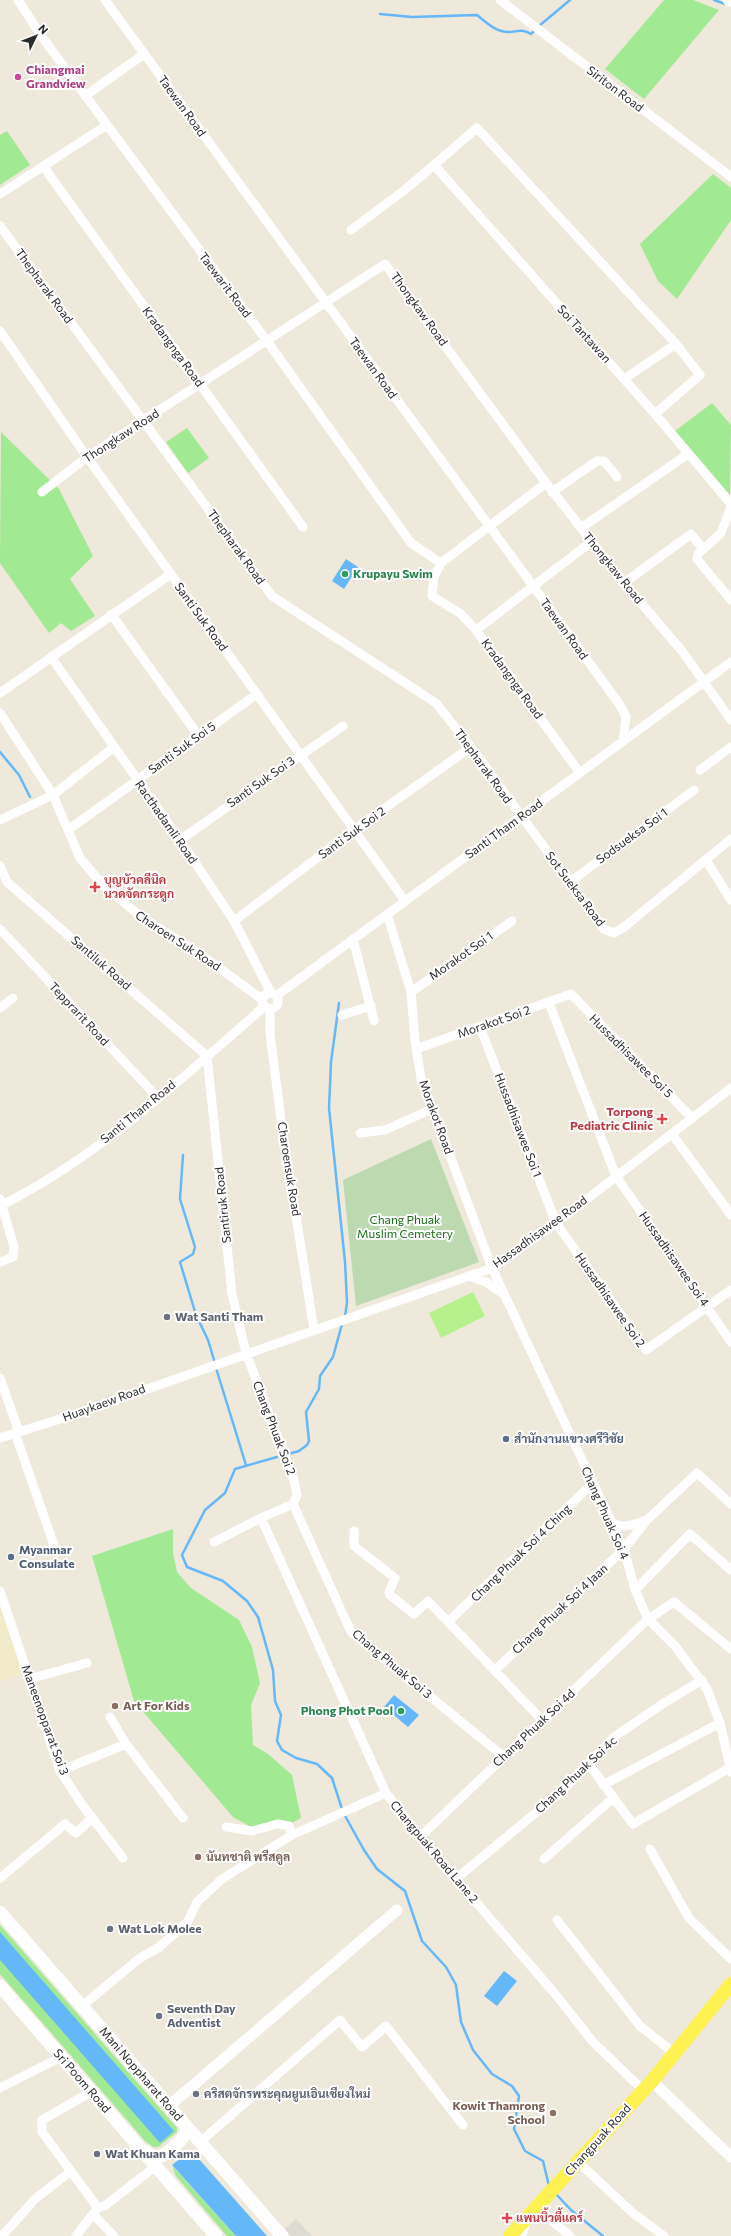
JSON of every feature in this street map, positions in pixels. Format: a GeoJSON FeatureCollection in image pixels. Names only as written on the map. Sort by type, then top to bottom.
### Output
{"type":"FeatureCollection","features":[{"type":"Feature","properties":{"kind":"main road","name":"Mani Noppharat Road"},"geometry":{"type":"LineString","coordinates":[[0,1912],[169,2106],[193,2139],[282,2236]]}},
{"type":"Feature","properties":{"kind":"main road","name":"Changpuak Road"},"geometry":{"type":"LineString","coordinates":[[510,2236],[647,2085],[731,1984]]}},
{"type":"Feature","properties":{"kind":"main road","name":"Sri Poom Road"},"geometry":{"type":"LineString","coordinates":[[0,1986],[141,2148],[161,2161],[165,2176],[216,2236]]}},
{"type":"Feature","properties":{"kind":"main road"},"geometry":{"type":"LineString","coordinates":[[161,2161],[193,2139]]}},
{"type":"Feature","properties":{"kind":"street","name":"Taewarit Road"},"geometry":{"type":"LineString","coordinates":[[18,0],[85,96],[267,341],[411,542],[441,563]]}},
{"type":"Feature","properties":{"kind":"street","name":"Taewan Road"},"geometry":{"type":"LineString","coordinates":[[105,0],[620,705],[626,717],[623,741]]}},
{"type":"Feature","properties":{"kind":"street","name":"Siriton Road"},"geometry":{"type":"LineString","coordinates":[[500,0],[731,177]]}},
{"type":"Feature","properties":{"kind":"street"},"geometry":{"type":"LineString","coordinates":[[85,96],[144,54]]}},
{"type":"Feature","properties":{"kind":"street"},"geometry":{"type":"LineString","coordinates":[[0,194],[107,125]]}},
{"type":"Feature","properties":{"kind":"street"},"geometry":{"type":"LineString","coordinates":[[351,230],[434,166],[477,128],[676,344],[700,375],[656,414]]}},
{"type":"Feature","properties":{"kind":"street","name":"Kradangnga Road"},"geometry":{"type":"LineString","coordinates":[[43,166],[303,527]]}},
{"type":"Feature","properties":{"kind":"street","name":"Soi Tantawan"},"geometry":{"type":"LineString","coordinates":[[434,166],[656,414],[731,504]]}},
{"type":"Feature","properties":{"kind":"street","name":"Thepharak Road"},"geometry":{"type":"LineString","coordinates":[[0,226],[272,596],[436,703],[471,747],[520,817]]}},
{"type":"Feature","properties":{"kind":"street","name":"Thongkaw Road"},"geometry":{"type":"LineString","coordinates":[[42,492],[87,457],[385,264],[552,492],[704,681],[731,720]]}},
{"type":"Feature","properties":{"kind":"street","name":"Santi Suk Road"},"geometry":{"type":"LineString","coordinates":[[2,337],[405,901]]}},
{"type":"Feature","properties":{"kind":"street"},"geometry":{"type":"LineString","coordinates":[[624,379],[676,344]]}},
{"type":"Feature","properties":{"kind":"street"},"geometry":{"type":"LineString","coordinates":[[581,528],[688,454]]}},
{"type":"Feature","properties":{"kind":"street"},"geometry":{"type":"LineString","coordinates":[[552,492],[597,461],[604,462],[616,477]]}},
{"type":"Feature","properties":{"kind":"street"},"geometry":{"type":"LineString","coordinates":[[441,563],[546,483]]}},
{"type":"Feature","properties":{"kind":"street"},"geometry":{"type":"LineString","coordinates":[[731,507],[720,533],[698,554],[697,559],[731,600]]}},
{"type":"Feature","properties":{"kind":"street"},"geometry":{"type":"LineString","coordinates":[[624,583],[691,534],[703,549]]}},
{"type":"Feature","properties":{"kind":"street"},"geometry":{"type":"LineString","coordinates":[[476,630],[591,542]]}},
{"type":"Feature","properties":{"kind":"street","name":"Kradangnga Road"},"geometry":{"type":"LineString","coordinates":[[441,563],[434,577],[432,596],[461,614],[476,630],[580,773]]}},
{"type":"Feature","properties":{"kind":"street"},"geometry":{"type":"LineString","coordinates":[[0,693],[170,574]]}},
{"type":"Feature","properties":{"kind":"street"},"geometry":{"type":"LineString","coordinates":[[111,614],[198,736]]}},
{"type":"Feature","properties":{"kind":"street","name":"Racthadamli Road"},"geometry":{"type":"LineString","coordinates":[[51,657],[180,840],[234,921],[274,994]]}},
{"type":"Feature","properties":{"kind":"street","name":"Santi Tham Road"},"geometry":{"type":"LineString","coordinates":[[1,1202],[39,1187],[128,1124],[266,1005],[265,995],[274,994],[388,914],[731,662]]}},
{"type":"Feature","properties":{"kind":"street","name":"Santi Suk Soi 5"},"geometry":{"type":"LineString","coordinates":[[68,830],[257,694]]}},
{"type":"Feature","properties":{"kind":"street","name":"Charoen Suk Road"},"geometry":{"type":"LineString","coordinates":[[0,713],[53,795],[80,858],[102,884],[123,904],[200,954],[266,1005]]}},
{"type":"Feature","properties":{"kind":"street","name":"Santi Suk Soi 3"},"geometry":{"type":"LineString","coordinates":[[180,840],[300,754],[343,726]]}},
{"type":"Feature","properties":{"kind":"street"},"geometry":{"type":"LineString","coordinates":[[0,820],[53,795],[114,747]]}},
{"type":"Feature","properties":{"kind":"street","name":"Santi Suk Soi 2"},"geometry":{"type":"LineString","coordinates":[[234,921],[354,830],[471,747]]}},
{"type":"Feature","properties":{"kind":"street"},"geometry":{"type":"LineString","coordinates":[[700,770],[731,747]]}},
{"type":"Feature","properties":{"kind":"street","name":"Sodsueksa Soi 1"},"geometry":{"type":"LineString","coordinates":[[570,882],[694,790]]}},
{"type":"Feature","properties":{"kind":"street","name":"Sot Sueksa Road"},"geometry":{"type":"LineString","coordinates":[[520,817],[604,929],[614,933],[706,860],[731,838]]}},
{"type":"Feature","properties":{"kind":"street"},"geometry":{"type":"LineString","coordinates":[[706,860],[731,900]]}},
{"type":"Feature","properties":{"kind":"street","name":"Santiluk Road"},"geometry":{"type":"LineString","coordinates":[[0,866],[7,882],[207,1056]]}},
{"type":"Feature","properties":{"kind":"street","name":"Morakot Road"},"geometry":{"type":"LineString","coordinates":[[388,914],[411,992],[420,1078],[492,1268]]}},
{"type":"Feature","properties":{"kind":"street","name":"Morakot Soi 1"},"geometry":{"type":"LineString","coordinates":[[411,992],[512,921]]}},
{"type":"Feature","properties":{"kind":"street","name":"Tepprarit Road"},"geometry":{"type":"LineString","coordinates":[[0,929],[158,1098]]}},
{"type":"Feature","properties":{"kind":"street"},"geometry":{"type":"LineString","coordinates":[[353,939],[374,1020]]}},
{"type":"Feature","properties":{"kind":"street"},"geometry":{"type":"LineString","coordinates":[[266,1005],[277,1004],[274,994]]}},
{"type":"Feature","properties":{"kind":"street","name":"Morakot Soi 2"},"geometry":{"type":"LineString","coordinates":[[416,1048],[549,1003],[570,994]]}},
{"type":"Feature","properties":{"kind":"street","name":"Hussadhisawee Soi 5"},"geometry":{"type":"LineString","coordinates":[[570,994],[692,1118]]}},
{"type":"Feature","properties":{"kind":"street"},"geometry":{"type":"LineString","coordinates":[[0,1008],[13,998]]}},
{"type":"Feature","properties":{"kind":"street","name":"Hussadhisawee Soi 4"},"geometry":{"type":"LineString","coordinates":[[549,1003],[616,1176],[731,1342]]}},
{"type":"Feature","properties":{"kind":"street","name":"Charoensuk Road"},"geometry":{"type":"LineString","coordinates":[[266,1005],[282,1127],[314,1330]]}},
{"type":"Feature","properties":{"kind":"street"},"geometry":{"type":"LineString","coordinates":[[342,1015],[371,1006]]}},
{"type":"Feature","properties":{"kind":"street","name":"Hussadhisawee Soi 1"},"geometry":{"type":"LineString","coordinates":[[480,1027],[556,1223]]}},
{"type":"Feature","properties":{"kind":"street","name":"Santiruk Road"},"geometry":{"type":"LineString","coordinates":[[207,1056],[232,1294],[246,1353]]}},
{"type":"Feature","properties":{"kind":"street","name":"Hassadhisawee Road"},"geometry":{"type":"LineString","coordinates":[[209,1366],[492,1268],[556,1223],[730,1089]]}},
{"type":"Feature","properties":{"kind":"street"},"geometry":{"type":"LineString","coordinates":[[360,1133],[385,1130],[432,1109]]}},
{"type":"Feature","properties":{"kind":"street"},"geometry":{"type":"LineString","coordinates":[[672,1134],[731,1216]]}},
{"type":"Feature","properties":{"kind":"street"},"geometry":{"type":"LineString","coordinates":[[0,1262],[13,1257],[14,1247],[1,1202]]}},
{"type":"Feature","properties":{"kind":"street","name":"Hussadhisawee Soi 2"},"geometry":{"type":"LineString","coordinates":[[556,1223],[646,1350],[731,1290]]}},
{"type":"Feature","properties":{"kind":"street","name":"Chang Phuak Soi 4"},"geometry":{"type":"LineString","coordinates":[[492,1268],[592,1484],[624,1549],[635,1590],[648,1619],[675,1646],[702,1680],[720,1723],[730,1769]]}},
{"type":"Feature","properties":{"kind":"street"},"geometry":{"type":"LineString","coordinates":[[468,1276],[486,1282],[504,1293]]}},
{"type":"Feature","properties":{"kind":"street","name":"Chang Phuak Soi 2"},"geometry":{"type":"LineString","coordinates":[[246,1353],[294,1480],[297,1495],[294,1504]]}},
{"type":"Feature","properties":{"kind":"street","name":"Huaykaew Road"},"geometry":{"type":"LineString","coordinates":[[0,1438],[209,1366]]}},
{"type":"Feature","properties":{"kind":"street"},"geometry":{"type":"LineString","coordinates":[[0,1378],[54,1545]]}},
{"type":"Feature","properties":{"kind":"street","name":"Chang Phuak Soi 4 Jaan"},"geometry":{"type":"LineString","coordinates":[[495,1670],[624,1549],[647,1520],[697,1472],[731,1504]]}},
{"type":"Feature","properties":{"kind":"street","name":"Chang Phuak Soi 4 Ching"},"geometry":{"type":"LineString","coordinates":[[449,1621],[592,1484]]}},
{"type":"Feature","properties":{"kind":"street"},"geometry":{"type":"LineString","coordinates":[[214,1542],[261,1518],[294,1504]]}},
{"type":"Feature","properties":{"kind":"street","name":"Chang Phuak Soi 3"},"geometry":{"type":"LineString","coordinates":[[294,1504],[351,1632],[503,1756]]}},
{"type":"Feature","properties":{"kind":"street","name":"Changpuak Road Lane 2"},"geometry":{"type":"LineString","coordinates":[[261,1518],[386,1793],[420,1837],[457,1878],[593,2042],[647,2085],[731,2157]]}},
{"type":"Feature","properties":{"kind":"street"},"geometry":{"type":"LineString","coordinates":[[608,1518],[614,1524],[622,1526],[647,1520]]}},
{"type":"Feature","properties":{"kind":"street"},"geometry":{"type":"LineString","coordinates":[[354,1531],[354,1546],[395,1578],[389,1592],[390,1595],[414,1614],[428,1601],[449,1621],[542,1720]]}},
{"type":"Feature","properties":{"kind":"street"},"geometry":{"type":"LineString","coordinates":[[635,1590],[690,1534],[731,1570]]}},
{"type":"Feature","properties":{"kind":"street","name":"Maneenopparat Soi 3"},"geometry":{"type":"LineString","coordinates":[[0,1591],[60,1771],[92,1818],[124,1858]]}},
{"type":"Feature","properties":{"kind":"street","name":"Chang Phuak Soi 4d"},"geometry":{"type":"LineString","coordinates":[[420,1837],[648,1619],[674,1602],[731,1649]]}},
{"type":"Feature","properties":{"kind":"street"},"geometry":{"type":"LineString","coordinates":[[29,1679],[87,1663]]}},
{"type":"Feature","properties":{"kind":"street","name":"Chang Phuak Soi 4c"},"geometry":{"type":"LineString","coordinates":[[457,1878],[562,1790],[614,1737],[664,1703],[702,1680]]}},
{"type":"Feature","properties":{"kind":"street"},"geometry":{"type":"LineString","coordinates":[[110,1716],[126,1744],[183,1818]]}},
{"type":"Feature","properties":{"kind":"street"},"geometry":{"type":"LineString","coordinates":[[603,1785],[720,1723]]}},
{"type":"Feature","properties":{"kind":"street"},"geometry":{"type":"LineString","coordinates":[[60,1771],[126,1744]]}},
{"type":"Feature","properties":{"kind":"street"},"geometry":{"type":"LineString","coordinates":[[588,1763],[633,1824],[730,1769]]}},
{"type":"Feature","properties":{"kind":"street"},"geometry":{"type":"LineString","coordinates":[[82,2006],[140,1958],[158,1948],[187,1923],[197,1902],[222,1879],[292,1835],[386,1793]]}},
{"type":"Feature","properties":{"kind":"street"},"geometry":{"type":"LineString","coordinates":[[544,1858],[613,1798]]}},
{"type":"Feature","properties":{"kind":"street"},"geometry":{"type":"LineString","coordinates":[[0,1878],[65,1824],[76,1833],[92,1818]]}},
{"type":"Feature","properties":{"kind":"street"},"geometry":{"type":"LineString","coordinates":[[226,1827],[252,1831],[283,1823],[288,1826],[292,1835]]}},
{"type":"Feature","properties":{"kind":"street"},"geometry":{"type":"LineString","coordinates":[[650,1849],[689,1918],[731,1959]]}},
{"type":"Feature","properties":{"kind":"street"},"geometry":{"type":"LineString","coordinates":[[169,2106],[397,1910]]}},
{"type":"Feature","properties":{"kind":"street"},"geometry":{"type":"LineString","coordinates":[[557,1920],[640,2026],[674,2054]]}},
{"type":"Feature","properties":{"kind":"street"},"geometry":{"type":"LineString","coordinates":[[193,2139],[282,2073],[340,2020],[362,2047],[386,2026],[463,2124]]}},
{"type":"Feature","properties":{"kind":"street"},"geometry":{"type":"LineString","coordinates":[[0,2088],[61,2057]]}},
{"type":"Feature","properties":{"kind":"street"},"geometry":{"type":"LineString","coordinates":[[91,2092],[42,2120],[42,2132],[95,2211],[114,2236]]}},
{"type":"Feature","properties":{"kind":"street"},"geometry":{"type":"LineString","coordinates":[[76,2236],[95,2211],[106,2205],[161,2161]]}},
{"type":"Feature","properties":{"kind":"street"},"geometry":{"type":"LineString","coordinates":[[578,2162],[633,2213],[664,2236]]}},
{"type":"Feature","properties":{"kind":"street"},"geometry":{"type":"LineString","coordinates":[[2,2236],[36,2198],[70,2172]]}},
{"type":"Feature","properties":{"kind":"street"},"geometry":{"type":"LineString","coordinates":[[537,2208],[570,2236]]}},
{"type":"Feature","properties":{"kind":"street"},"geometry":{"type":"LineString","coordinates":[[522,2236],[527,2218]]}},
{"type":"Feature","properties":{"kind":"shaded area"},"geometry":{"type":"Polygon","coordinates":[[[0,1605],[22,1674],[0,1682],[0,1605]]]}},
{"type":"Feature","properties":{"kind":"shaded area"},"geometry":{"type":"Polygon","coordinates":[[[296,2219],[312,2236],[291,2236],[285,2229],[296,2219]]]}},
{"type":"Feature","properties":{"kind":"green space"},"geometry":{"type":"Polygon","coordinates":[[[664,0],[693,0],[719,10],[644,99],[605,69],[664,0]]]}},
{"type":"Feature","properties":{"kind":"green space"},"geometry":{"type":"Polygon","coordinates":[[[7,131],[30,165],[0,185],[0,135],[7,131]]]}},
{"type":"Feature","properties":{"kind":"green space"},"geometry":{"type":"Polygon","coordinates":[[[713,174],[731,188],[731,220],[677,299],[658,281],[640,244],[713,174]]]}},
{"type":"Feature","properties":{"kind":"green space"},"geometry":{"type":"Polygon","coordinates":[[[712,403],[731,425],[730,495],[675,431],[712,403]]]}},
{"type":"Feature","properties":{"kind":"green space"},"geometry":{"type":"Polygon","coordinates":[[[187,428],[209,458],[188,473],[166,442],[187,428]]]}},
{"type":"Feature","properties":{"kind":"green space"},"geometry":{"type":"Polygon","coordinates":[[[1,432],[59,489],[93,556],[70,579],[95,616],[71,631],[61,623],[49,633],[0,563],[1,432]]]}},
{"type":"Feature","properties":{"kind":"green space","name":"Chang Phuak Muslim Cemetery"},"geometry":{"type":"Polygon","coordinates":[[[431,1139],[479,1262],[356,1306],[343,1180],[431,1139]]]}},
{"type":"Feature","properties":{"kind":"green space"},"geometry":{"type":"Polygon","coordinates":[[[473,1292],[485,1316],[441,1338],[429,1313],[473,1292]]]}},
{"type":"Feature","properties":{"kind":"green space"},"geometry":{"type":"Polygon","coordinates":[[[173,1529],[173,1553],[177,1572],[191,1588],[239,1620],[252,1647],[260,1683],[251,1705],[253,1745],[268,1754],[292,1775],[301,1818],[282,1828],[267,1831],[260,1830],[233,1817],[134,1701],[92,1556],[173,1529]]]}},
{"type":"Feature","properties":{"kind":"green space"},"geometry":{"type":"Polygon","coordinates":[[[0,1925],[177,2128],[177,2132],[158,2147],[153,2147],[146,2142],[0,1974],[0,1925]]]}},
{"type":"Feature","properties":{"kind":"green space"},"geometry":{"type":"Polygon","coordinates":[[[173,2167],[236,2236],[227,2236],[175,2175],[173,2167]]]}},
{"type":"Feature","properties":{"kind":"water","name":"Krupayu Swim"},"geometry":{"type":"Polygon","coordinates":[[[346,559],[358,567],[344,589],[332,581],[346,559]]]}},
{"type":"Feature","properties":{"kind":"water","name":"Phong Phot Pool"},"geometry":{"type":"Polygon","coordinates":[[[394,1695],[419,1715],[408,1727],[384,1707],[394,1695]]]}},
{"type":"Feature","properties":{"kind":"water"},"geometry":{"type":"Polygon","coordinates":[[[0,1932],[174,2131],[160,2143],[0,1960],[0,1932]]]}},
{"type":"Feature","properties":{"kind":"water"},"geometry":{"type":"Polygon","coordinates":[[[504,1971],[517,1981],[497,2006],[484,1996],[504,1971]]]}},
{"type":"Feature","properties":{"kind":"water"},"geometry":{"type":"Polygon","coordinates":[[[191,2150],[267,2236],[236,2236],[172,2165],[191,2150]]]}},
{"type":"Feature","properties":{"kind":"waterway"},"geometry":{"type":"LineString","coordinates":[[539,26],[570,0]]}},
{"type":"Feature","properties":{"kind":"waterway"},"geometry":{"type":"LineString","coordinates":[[714,0],[725,4]]}},
{"type":"Feature","properties":{"kind":"waterway"},"geometry":{"type":"LineString","coordinates":[[380,14],[412,17],[477,15],[492,27],[501,31],[523,31],[531,34],[535,30]]}},
{"type":"Feature","properties":{"kind":"waterway"},"geometry":{"type":"LineString","coordinates":[[0,752],[19,775],[30,797]]}},
{"type":"Feature","properties":{"kind":"waterway"},"geometry":{"type":"LineString","coordinates":[[339,1003],[331,1062],[329,1108],[345,1262],[347,1302],[345,1317]]}},
{"type":"Feature","properties":{"kind":"waterway"},"geometry":{"type":"LineString","coordinates":[[183,1155],[180,1199],[195,1247],[193,1254],[180,1262],[196,1315],[208,1340],[215,1363]]}},
{"type":"Feature","properties":{"kind":"waterway"},"geometry":{"type":"LineString","coordinates":[[288,1454],[299,1451],[307,1445],[309,1441],[306,1412],[319,1389],[320,1376],[333,1357],[342,1324]]}},
{"type":"Feature","properties":{"kind":"waterway"},"geometry":{"type":"LineString","coordinates":[[216,1368],[246,1465]]}},
{"type":"Feature","properties":{"kind":"waterway"},"geometry":{"type":"LineString","coordinates":[[277,1457],[235,1469],[225,1493],[205,1510],[182,1555],[187,1567],[223,1581],[247,1601],[258,1617],[273,1670],[275,1701],[281,1715],[277,1741],[282,1750],[296,1758],[317,1764],[332,1778],[342,1809]]}},
{"type":"Feature","properties":{"kind":"waterway"},"geometry":{"type":"LineString","coordinates":[[344,1814],[364,1850],[377,1869],[405,1891],[422,1941],[446,1967],[456,1985],[461,2022],[473,2050],[492,2074],[512,2086],[519,2096],[514,2129],[525,2151],[543,2161],[549,2186]]}},
{"type":"Feature","properties":{"kind":"waterway"},"geometry":{"type":"LineString","coordinates":[[555,2193],[571,2210],[603,2236]]}},
{"type":"Feature","properties":{"kind":"place","name":"Chiangmai Grandview"},"geometry":{"type":"Point","coordinates":[18,77]}},
{"type":"Feature","properties":{"kind":"place","name":"Krupayu Swim"},"geometry":{"type":"Point","coordinates":[345,574]}},
{"type":"Feature","properties":{"kind":"place","name":"บุญบัวคลีนิค นวดจัดกระดูก"},"geometry":{"type":"Point","coordinates":[95,887]}},
{"type":"Feature","properties":{"kind":"place","name":"Torpong Pediatric Clinic"},"geometry":{"type":"Point","coordinates":[662,1119]}},
{"type":"Feature","properties":{"kind":"place","name":"Wat Santi Tham"},"geometry":{"type":"Point","coordinates":[167,1317]}},
{"type":"Feature","properties":{"kind":"place","name":"สำนักงานแขวงศรีวิชัย"},"geometry":{"type":"Point","coordinates":[506,1439]}},
{"type":"Feature","properties":{"kind":"place","name":"Myanmar Consulate"},"geometry":{"type":"Point","coordinates":[11,1557]}},
{"type":"Feature","properties":{"kind":"place","name":"Art For Kids"},"geometry":{"type":"Point","coordinates":[115,1706]}},
{"type":"Feature","properties":{"kind":"place","name":"Phong Phot Pool"},"geometry":{"type":"Point","coordinates":[401,1711]}},
{"type":"Feature","properties":{"kind":"place","name":"นันทชาติ พรีสคูล"},"geometry":{"type":"Point","coordinates":[198,1857]}},
{"type":"Feature","properties":{"kind":"place","name":"Wat Lok Molee"},"geometry":{"type":"Point","coordinates":[110,1929]}},
{"type":"Feature","properties":{"kind":"place","name":"Seventh Day Adventist"},"geometry":{"type":"Point","coordinates":[159,2016]}},
{"type":"Feature","properties":{"kind":"place","name":"คริสตจักรพระคุณยูนเอินเชียงใหม่"},"geometry":{"type":"Point","coordinates":[196,2094]}},
{"type":"Feature","properties":{"kind":"place","name":"Kowit Thamrong School"},"geometry":{"type":"Point","coordinates":[553,2113]}},
{"type":"Feature","properties":{"kind":"place","name":"Wat Khuan Kama"},"geometry":{"type":"Point","coordinates":[97,2154]}},
{"type":"Feature","properties":{"kind":"place","name":"แพนบิ้วตี้แคร์"},"geometry":{"type":"Point","coordinates":[507,2218]}}]}
